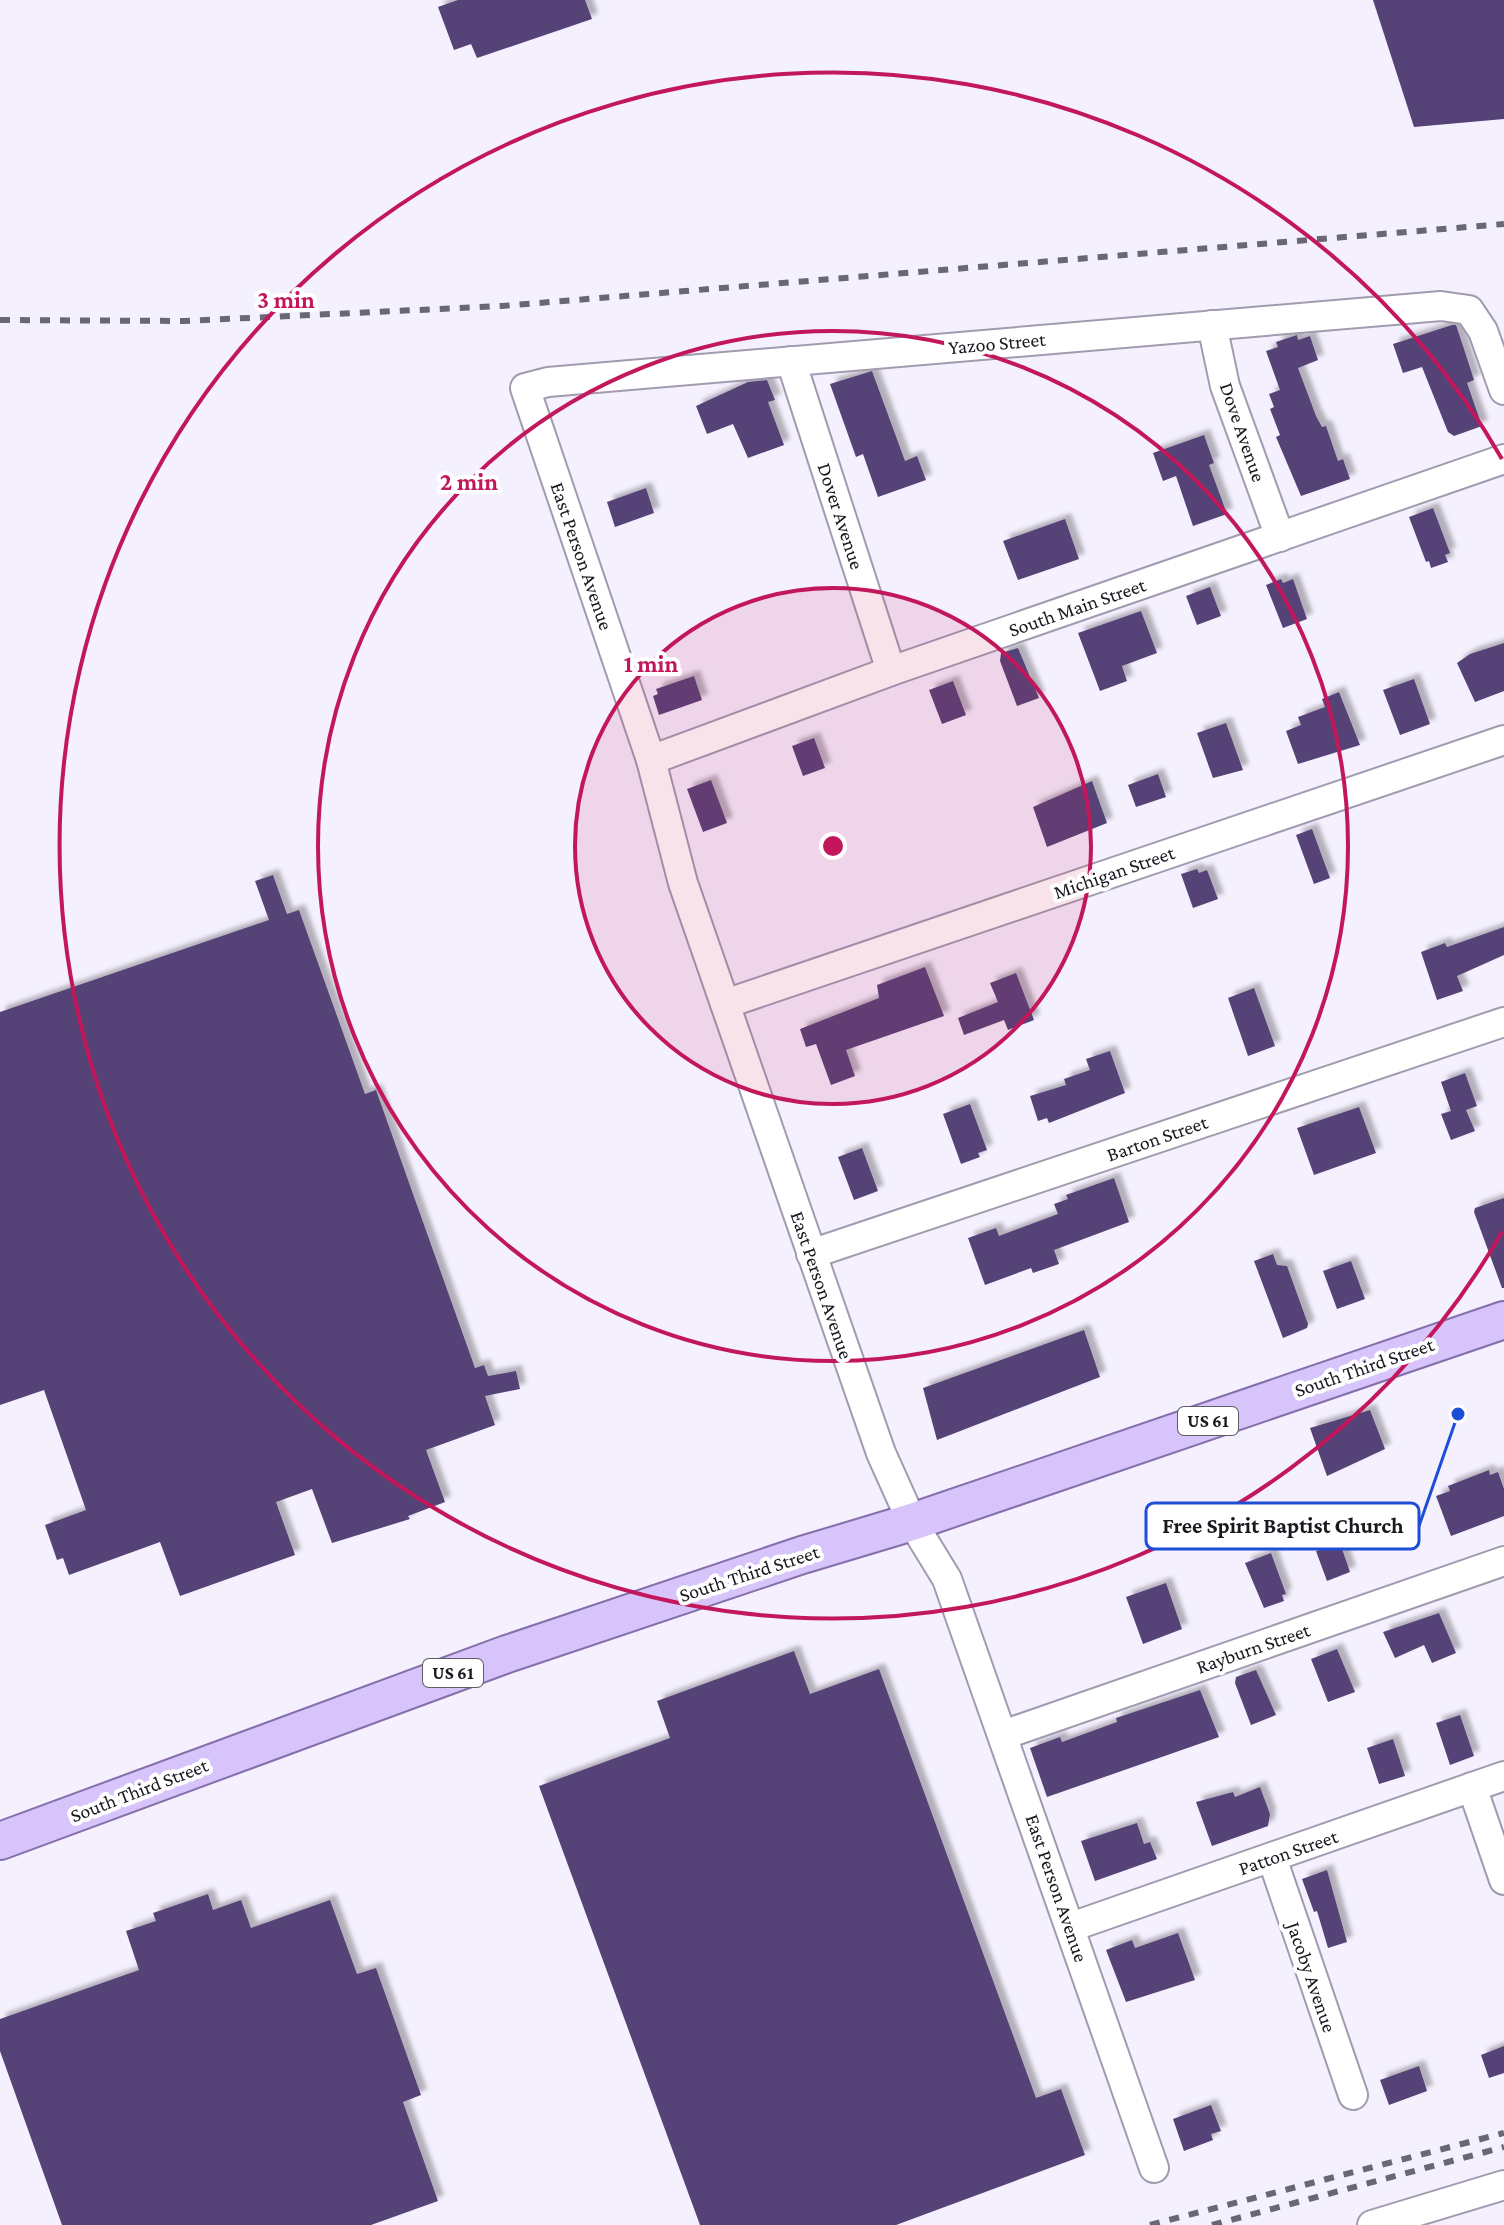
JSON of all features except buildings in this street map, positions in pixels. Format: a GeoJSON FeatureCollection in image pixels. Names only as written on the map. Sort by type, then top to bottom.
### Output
{"type":"FeatureCollection","features":[{"type":"Feature","properties":{"kind":"main road","name":"South Third Street"},"geometry":{"type":"LineString","coordinates":[[0,1841],[507,1654],[802,1555],[912,1522],[1504,1320]]}},
{"type":"Feature","properties":{"kind":"street","name":"Yazoo Street"},"geometry":{"type":"LineString","coordinates":[[525,388],[548,382],[1441,306],[1469,310],[1483,331],[1504,390]]}},
{"type":"Feature","properties":{"kind":"street","name":"Dove Avenue"},"geometry":{"type":"LineString","coordinates":[[1212,325],[1225,386],[1280,537]]}},
{"type":"Feature","properties":{"kind":"street","name":"Dover Avenue"},"geometry":{"type":"LineString","coordinates":[[791,361],[891,671]]}},
{"type":"Feature","properties":{"kind":"street","name":"East Person Avenue"},"geometry":{"type":"LineString","coordinates":[[525,388],[651,760],[683,883],[881,1453],[912,1522],[947,1579],[1154,2168]]}},
{"type":"Feature","properties":{"kind":"street","name":"South Main Street"},"geometry":{"type":"LineString","coordinates":[[651,760],[891,671],[1504,459]]}},
{"type":"Feature","properties":{"kind":"street","name":"Michigan Street"},"geometry":{"type":"LineString","coordinates":[[725,1004],[1504,740]]}},
{"type":"Feature","properties":{"kind":"street","name":"Barton Street"},"geometry":{"type":"LineString","coordinates":[[811,1254],[1504,1022]]}},
{"type":"Feature","properties":{"kind":"street","name":"Rayburn Street"},"geometry":{"type":"LineString","coordinates":[[1003,1735],[1504,1561]]}},
{"type":"Feature","properties":{"kind":"street","name":"Patton Street"},"geometry":{"type":"LineString","coordinates":[[1071,1927],[1504,1776]]}},
{"type":"Feature","properties":{"kind":"street"},"geometry":{"type":"LineString","coordinates":[[1472,1787],[1504,1880]]}},
{"type":"Feature","properties":{"kind":"street","name":"Jacoby Avenue"},"geometry":{"type":"LineString","coordinates":[[1272,1858],[1353,2095]]}},
{"type":"Feature","properties":{"kind":"street"},"geometry":{"type":"LineString","coordinates":[[1372,2225],[1504,2185]]}},
{"type":"Feature","properties":{"kind":"railway"},"geometry":{"type":"LineString","coordinates":[[0,320],[184,321],[502,306],[1504,224]]}},
{"type":"Feature","properties":{"kind":"railway"},"geometry":{"type":"LineString","coordinates":[[1150,2225],[1504,2133]]}},
{"type":"Feature","properties":{"kind":"railway"},"geometry":{"type":"LineString","coordinates":[[1212,2225],[1504,2147]]}},
{"type":"Feature","properties":{"kind":"place","name":"Free Spirit Baptist Church"},"geometry":{"type":"Point","coordinates":[1458,1414]}}]}
